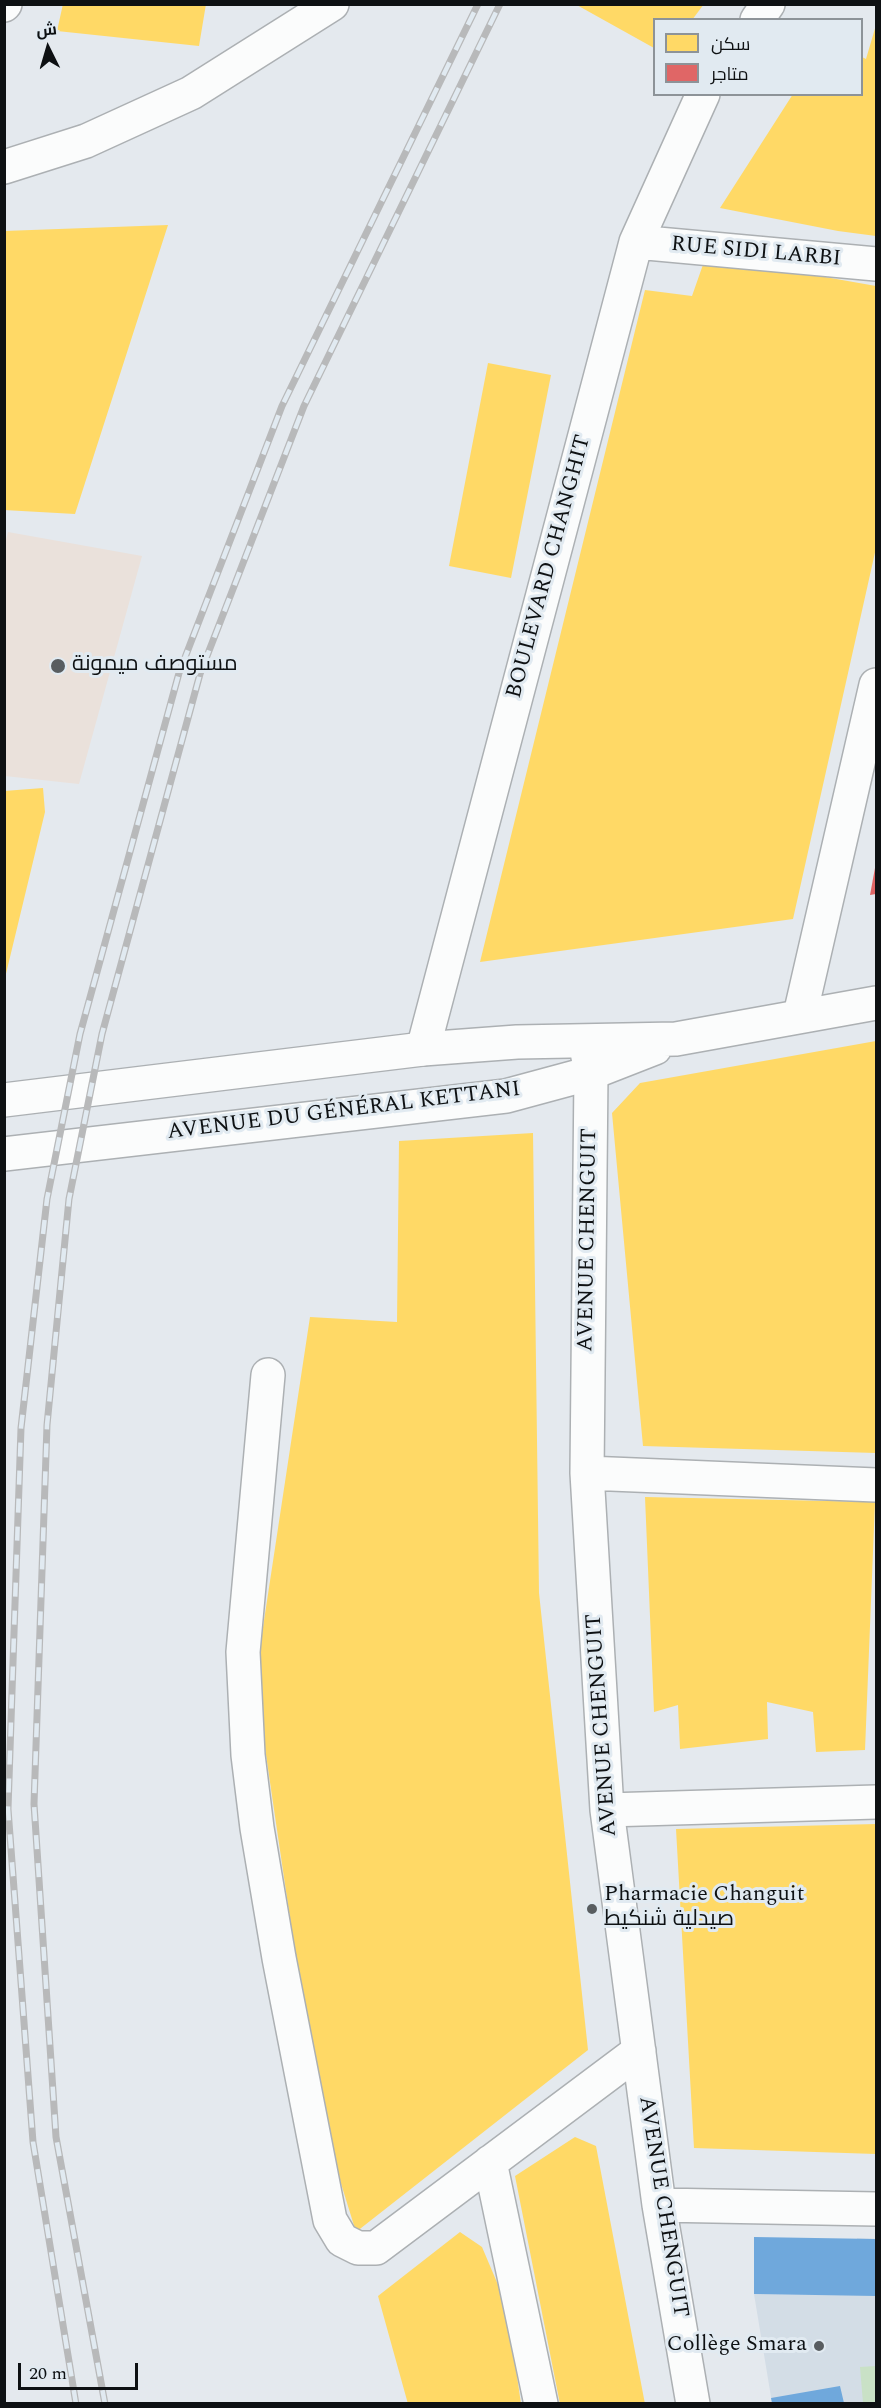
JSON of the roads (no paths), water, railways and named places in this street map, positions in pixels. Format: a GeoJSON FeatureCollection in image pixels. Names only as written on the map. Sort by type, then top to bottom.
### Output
{"type":"FeatureCollection","features":[{"type":"Feature","properties":{"kind":"street"},"geometry":{"type":"LineString","coordinates":[[4,167],[86,141],[191,93],[332,4]]}},
{"type":"Feature","properties":{"kind":"street"},"geometry":{"type":"LineString","coordinates":[[758,18],[768,4]]}},
{"type":"Feature","properties":{"kind":"street","name":"BOULEVARD CHANGHIT"},"geometry":{"type":"LineString","coordinates":[[423,1048],[636,242],[702,96]]}},
{"type":"Feature","properties":{"kind":"street","name":"RUE SIDI LARBI"},"geometry":{"type":"LineString","coordinates":[[636,242],[876,264]]}},
{"type":"Feature","properties":{"kind":"street"},"geometry":{"type":"LineString","coordinates":[[800,1015],[876,685]]}},
{"type":"Feature","properties":{"kind":"street","name":"AVENUE DU GÉNÉRAL KETTANI"},"geometry":{"type":"LineString","coordinates":[[4,1154],[506,1096],[588,1057],[800,1015],[876,1003]]}},
{"type":"Feature","properties":{"kind":"street","name":"AVENUE DU GÉNÉRAL KETTANI"},"geometry":{"type":"LineString","coordinates":[[4,1100],[423,1048],[517,1042],[588,1057]]}},
{"type":"Feature","properties":{"kind":"street","name":"AVENUE CHENGUIT"},"geometry":{"type":"LineString","coordinates":[[588,1057],[587,1473],[607,1810],[659,2205],[693,2403]]}},
{"type":"Feature","properties":{"kind":"street"},"geometry":{"type":"LineString","coordinates":[[268,1375],[243,1652],[248,1755],[256,1828],[330,2220],[342,2240],[358,2248],[376,2248],[639,2051]]}},
{"type":"Feature","properties":{"kind":"street"},"geometry":{"type":"LineString","coordinates":[[587,1473],[876,1485]]}},
{"type":"Feature","properties":{"kind":"street"},"geometry":{"type":"LineString","coordinates":[[607,1810],[876,1802]]}},
{"type":"Feature","properties":{"kind":"street"},"geometry":{"type":"LineString","coordinates":[[490,2162],[541,2403]]}},
{"type":"Feature","properties":{"kind":"street"},"geometry":{"type":"LineString","coordinates":[[659,2205],[876,2209]]}},
{"type":"Feature","properties":{"kind":"railway"},"geometry":{"type":"LineString","coordinates":[[76,2404],[33,2142],[8,1809],[21,1428],[47,1199],[80,1034],[179,673],[282,406],[478,4]]}},
{"type":"Feature","properties":{"kind":"railway"},"geometry":{"type":"LineString","coordinates":[[105,2404],[56,2137],[34,1804],[47,1425],[69,1199],[102,1034],[200,674],[304,406],[500,4]]}},
{"type":"Feature","properties":{"kind":"place","name":"مستوصف ميمونة"},"geometry":{"type":"Point","coordinates":[58,666]}},
{"type":"Feature","properties":{"kind":"place","name":"Pharmacie Changuit صيدلية شنكيط"},"geometry":{"type":"Point","coordinates":[592,1909]}},
{"type":"Feature","properties":{"kind":"place","name":"Collège Smara"},"geometry":{"type":"Point","coordinates":[819,2346]}}]}
